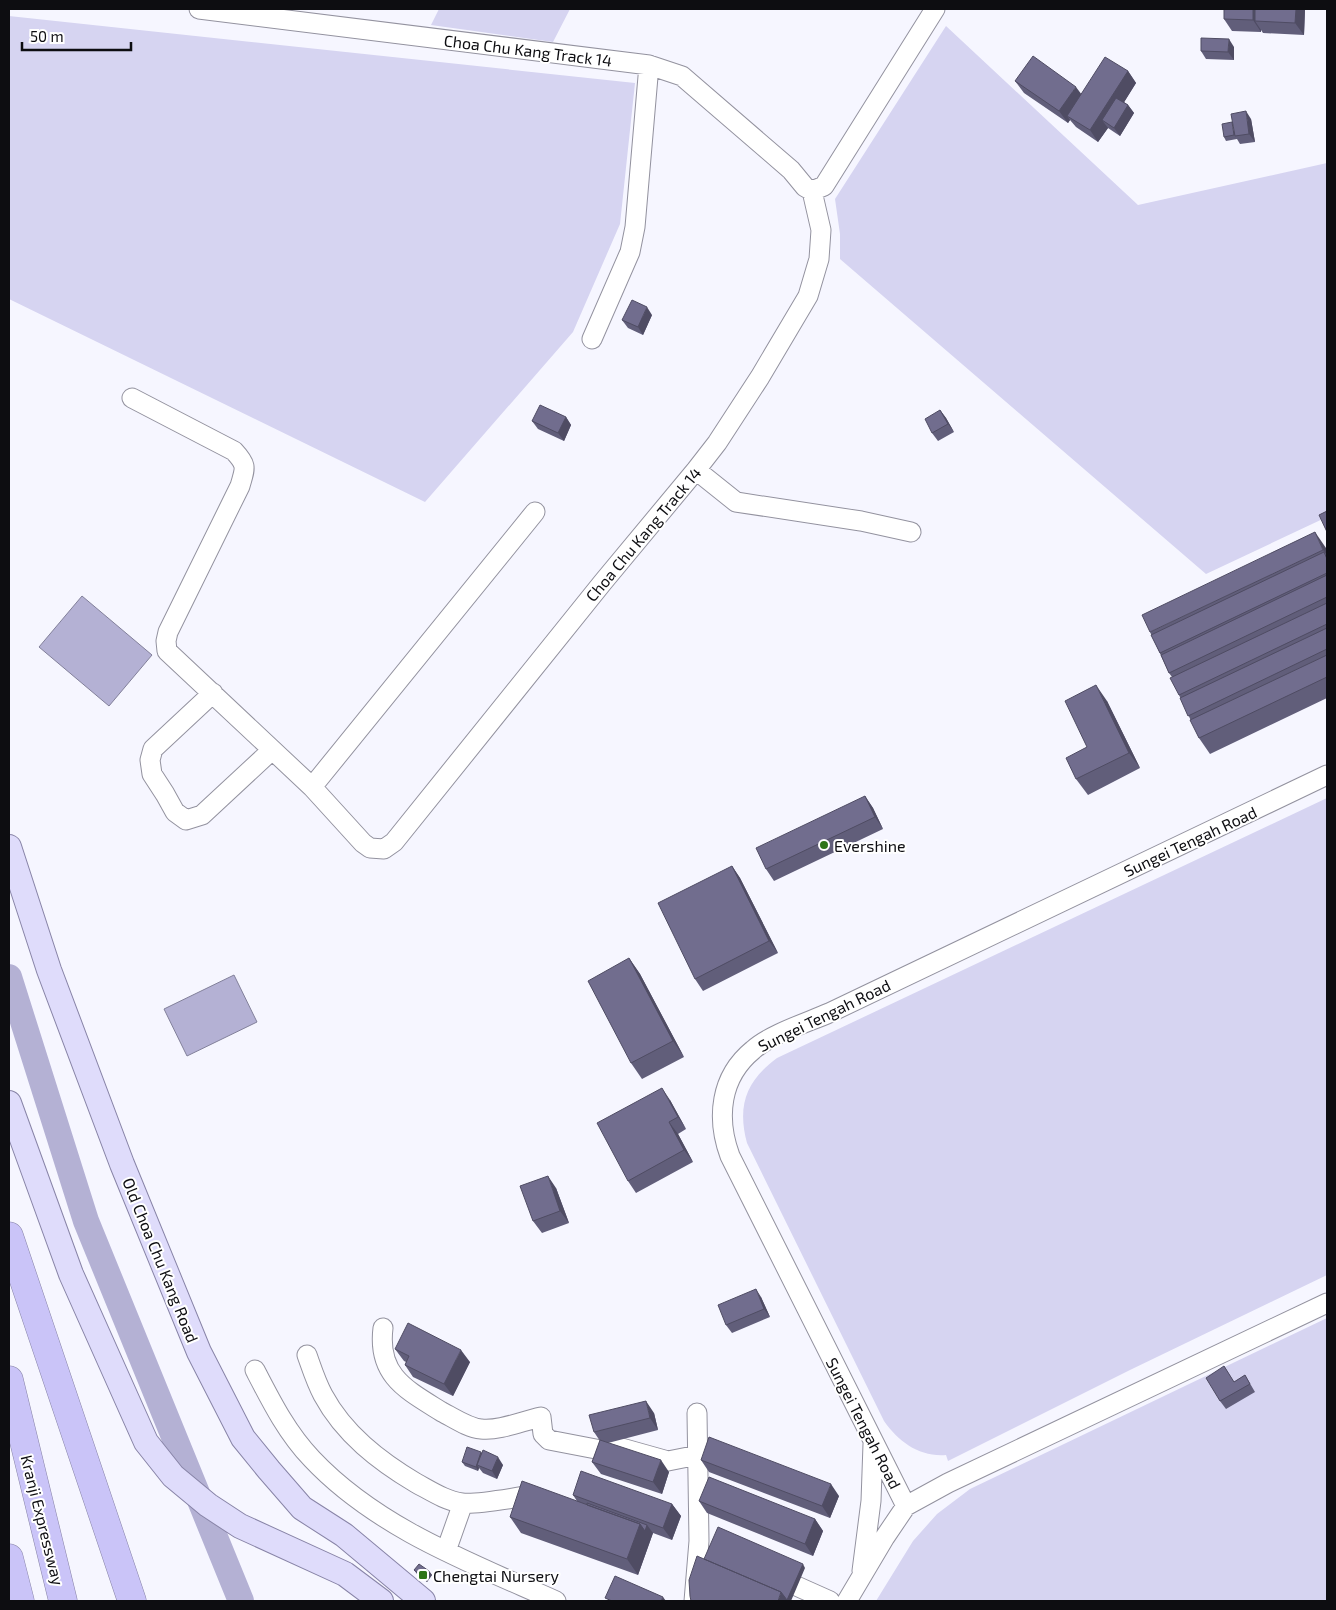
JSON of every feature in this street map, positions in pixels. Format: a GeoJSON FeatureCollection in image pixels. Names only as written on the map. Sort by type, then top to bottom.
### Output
{"type":"FeatureCollection","features":[{"type":"Feature","properties":{"kind":"highway"},"geometry":{"type":"LineString","coordinates":[[9,1236],[132,1601]]}},
{"type":"Feature","properties":{"kind":"highway","name":"Kranji Expressway"},"geometry":{"type":"LineString","coordinates":[[9,1380],[64,1601]]}},
{"type":"Feature","properties":{"kind":"highway"},"geometry":{"type":"LineString","coordinates":[[9,1558],[20,1601]]}},
{"type":"Feature","properties":{"kind":"main road","name":"Old Choa Chu Kang Road"},"geometry":{"type":"LineString","coordinates":[[9,847],[49,970],[122,1164],[199,1352],[243,1438],[302,1508],[344,1535],[423,1601]]}},
{"type":"Feature","properties":{"kind":"main road"},"geometry":{"type":"LineString","coordinates":[[9,1103],[71,1274],[146,1442],[173,1476],[208,1505],[240,1526],[345,1574],[381,1601]]}},
{"type":"Feature","properties":{"kind":"street","name":"Choa Chu Kang Track 14"},"geometry":{"type":"LineString","coordinates":[[199,9],[650,65],[682,76],[791,170],[805,187],[812,191],[821,230],[819,259],[808,296],[760,377],[717,443],[394,842],[384,850],[370,848],[363,843],[312,787]]}},
{"type":"Feature","properties":{"kind":"street"},"geometry":{"type":"LineString","coordinates":[[812,191],[824,186],[935,9]]}},
{"type":"Feature","properties":{"kind":"street"},"geometry":{"type":"LineString","coordinates":[[592,338],[630,252],[638,196],[650,65]]}},
{"type":"Feature","properties":{"kind":"street"},"geometry":{"type":"LineString","coordinates":[[132,398],[234,451],[243,461],[245,471],[240,486],[168,632],[166,641],[168,651],[312,787],[536,512]]}},
{"type":"Feature","properties":{"kind":"street"},"geometry":{"type":"LineString","coordinates":[[696,470],[736,502],[861,521],[911,532]]}},
{"type":"Feature","properties":{"kind":"street"},"geometry":{"type":"LineString","coordinates":[[213,693],[153,749],[150,760],[152,774],[180,818],[186,820],[202,815],[272,750]]}},
{"type":"Feature","properties":{"kind":"street","name":"Sungei Tengah Road"},"geometry":{"type":"LineString","coordinates":[[906,1506],[752,1201],[724,1141],[721,1125],[722,1110],[725,1093],[732,1075],[741,1061],[766,1041],[829,1013],[1327,774]]}},
{"type":"Feature","properties":{"kind":"street","name":"Sungei Tengah Road"},"geometry":{"type":"LineString","coordinates":[[848,1601],[861,1576],[906,1506],[948,1483],[1327,1303]]}},
{"type":"Feature","properties":{"kind":"street"},"geometry":{"type":"LineString","coordinates":[[382,1328],[382,1352],[394,1378],[409,1392],[458,1421],[478,1429],[491,1430],[541,1417],[543,1434],[549,1440],[601,1450],[618,1447],[668,1460],[698,1455]]}},
{"type":"Feature","properties":{"kind":"street"},"geometry":{"type":"LineString","coordinates":[[307,1355],[323,1396],[352,1435],[395,1471],[442,1497],[463,1503],[527,1496]]}},
{"type":"Feature","properties":{"kind":"street"},"geometry":{"type":"LineString","coordinates":[[255,1370],[276,1411],[311,1459],[337,1483],[369,1507],[446,1551],[556,1601]]}},
{"type":"Feature","properties":{"kind":"street"},"geometry":{"type":"LineString","coordinates":[[694,1601],[699,1541],[697,1413]]}},
{"type":"Feature","properties":{"kind":"street"},"geometry":{"type":"LineString","coordinates":[[861,1576],[871,1501],[873,1440]]}},
{"type":"Feature","properties":{"kind":"street"},"geometry":{"type":"LineString","coordinates":[[446,1551],[463,1503]]}},
{"type":"Feature","properties":{"kind":"street"},"geometry":{"type":"LineString","coordinates":[[699,1541],[717,1549]]}},
{"type":"Feature","properties":{"kind":"street"},"geometry":{"type":"LineString","coordinates":[[761,1569],[830,1601]]}},
{"type":"Feature","properties":{"kind":"shaded area"},"geometry":{"type":"Polygon","coordinates":[[[439,9],[570,9],[553,42],[431,25],[439,9]]]}},
{"type":"Feature","properties":{"kind":"shaded area"},"geometry":{"type":"Polygon","coordinates":[[[9,16],[635,83],[620,224],[573,332],[425,502],[9,299],[9,16]]]}},
{"type":"Feature","properties":{"kind":"shaded area"},"geometry":{"type":"Polygon","coordinates":[[[946,26],[1138,205],[1327,163],[1327,517],[1206,574],[840,259],[840,234],[835,199],[946,26]]]}},
{"type":"Feature","properties":{"kind":"shaded area"},"geometry":{"type":"Polygon","coordinates":[[[82,596],[152,655],[109,706],[39,647],[82,596]]]}},
{"type":"Feature","properties":{"kind":"shaded area"},"geometry":{"type":"Polygon","coordinates":[[[1327,798],[1327,1275],[1130,1370],[948,1461],[946,1455],[918,1451],[903,1442],[884,1421],[747,1143],[743,1117],[744,1106],[751,1085],[766,1067],[777,1058],[1327,798]]]}},
{"type":"Feature","properties":{"kind":"shaded area"},"geometry":{"type":"Polygon","coordinates":[[[234,975],[257,1022],[187,1056],[164,1009],[234,975]]]}},
{"type":"Feature","properties":{"kind":"shaded area"},"geometry":{"type":"Polygon","coordinates":[[[1327,1318],[1327,1601],[876,1601],[913,1541],[937,1514],[970,1489],[1327,1318]]]}},
{"type":"Feature","properties":{"kind":"building"},"geometry":{"type":"Polygon","coordinates":[[[1224,9],[1253,9],[1253,20],[1224,19],[1224,9]]]}},
{"type":"Feature","properties":{"kind":"building"},"geometry":{"type":"Polygon","coordinates":[[[1255,9],[1296,9],[1295,23],[1255,21],[1255,9]]]}},
{"type":"Feature","properties":{"kind":"building"},"geometry":{"type":"Polygon","coordinates":[[[1201,38],[1229,39],[1228,52],[1201,51],[1201,38]]]}},
{"type":"Feature","properties":{"kind":"building"},"geometry":{"type":"Polygon","coordinates":[[[1033,56],[1076,87],[1059,111],[1015,81],[1033,56]]]}},
{"type":"Feature","properties":{"kind":"building"},"geometry":{"type":"Polygon","coordinates":[[[1105,57],[1128,71],[1090,130],[1067,116],[1105,57]]]}},
{"type":"Feature","properties":{"kind":"building"},"geometry":{"type":"Polygon","coordinates":[[[1116,98],[1128,105],[1114,128],[1102,120],[1116,98]]]}},
{"type":"Feature","properties":{"kind":"building"},"geometry":{"type":"Polygon","coordinates":[[[1246,111],[1249,134],[1235,136],[1231,114],[1246,111]]]}},
{"type":"Feature","properties":{"kind":"building"},"geometry":{"type":"Polygon","coordinates":[[[1232,122],[1234,135],[1224,137],[1222,124],[1232,122]]]}},
{"type":"Feature","properties":{"kind":"building"},"geometry":{"type":"Polygon","coordinates":[[[632,300],[647,307],[638,327],[622,320],[632,300]]]}},
{"type":"Feature","properties":{"kind":"building"},"geometry":{"type":"Polygon","coordinates":[[[540,405],[566,417],[558,433],[532,421],[540,405]]]}},
{"type":"Feature","properties":{"kind":"building"},"geometry":{"type":"Polygon","coordinates":[[[940,410],[948,424],[932,433],[925,419],[940,410]]]}},
{"type":"Feature","properties":{"kind":"building"},"geometry":{"type":"Polygon","coordinates":[[[1327,511],[1327,532],[1319,515],[1327,511]]]}},
{"type":"Feature","properties":{"kind":"building"},"geometry":{"type":"Polygon","coordinates":[[[1315,532],[1323,550],[1150,632],[1142,615],[1315,532]]]}},
{"type":"Feature","properties":{"kind":"building"},"geometry":{"type":"Polygon","coordinates":[[[1324,552],[1327,559],[1327,573],[1160,653],[1151,635],[1324,552]]]}},
{"type":"Feature","properties":{"kind":"building"},"geometry":{"type":"Polygon","coordinates":[[[1327,575],[1327,597],[1169,673],[1161,655],[1327,575]]]}},
{"type":"Feature","properties":{"kind":"building"},"geometry":{"type":"Polygon","coordinates":[[[1327,603],[1327,624],[1179,695],[1170,678],[1327,603]]]}},
{"type":"Feature","properties":{"kind":"building"},"geometry":{"type":"Polygon","coordinates":[[[1327,628],[1327,649],[1188,716],[1180,698],[1327,628]]]}},
{"type":"Feature","properties":{"kind":"building"},"geometry":{"type":"Polygon","coordinates":[[[1327,655],[1327,677],[1199,738],[1190,720],[1327,655]]]}},
{"type":"Feature","properties":{"kind":"building"},"geometry":{"type":"Polygon","coordinates":[[[1096,685],[1129,753],[1076,779],[1066,758],[1087,747],[1065,701],[1096,685]]]}},
{"type":"Feature","properties":{"kind":"building"},"geometry":{"type":"Polygon","coordinates":[[[865,796],[875,817],[766,869],[756,848],[865,796]]]}},
{"type":"Feature","properties":{"kind":"building"},"geometry":{"type":"Polygon","coordinates":[[[732,866],[769,941],[695,979],[658,903],[732,866]]]}},
{"type":"Feature","properties":{"kind":"building"},"geometry":{"type":"Polygon","coordinates":[[[629,958],[673,1041],[631,1063],[588,981],[629,958]]]}},
{"type":"Feature","properties":{"kind":"building"},"geometry":{"type":"Polygon","coordinates":[[[662,1088],[678,1117],[669,1122],[684,1150],[628,1181],[597,1123],[662,1088]]]}},
{"type":"Feature","properties":{"kind":"building"},"geometry":{"type":"Polygon","coordinates":[[[548,1176],[560,1211],[533,1221],[520,1186],[548,1176]]]}},
{"type":"Feature","properties":{"kind":"building"},"geometry":{"type":"Polygon","coordinates":[[[756,1289],[764,1309],[726,1325],[718,1305],[756,1289]]]}},
{"type":"Feature","properties":{"kind":"building"},"geometry":{"type":"Polygon","coordinates":[[[408,1323],[461,1350],[444,1384],[405,1365],[409,1356],[395,1349],[408,1323]]]}},
{"type":"Feature","properties":{"kind":"building"},"geometry":{"type":"Polygon","coordinates":[[[1224,1366],[1234,1382],[1245,1375],[1250,1384],[1220,1401],[1206,1378],[1224,1366]]]}},
{"type":"Feature","properties":{"kind":"building"},"geometry":{"type":"Polygon","coordinates":[[[646,1401],[650,1418],[594,1432],[589,1415],[646,1401]]]}},
{"type":"Feature","properties":{"kind":"building"},"geometry":{"type":"Polygon","coordinates":[[[709,1437],[831,1484],[822,1506],[701,1460],[709,1437]]]}},
{"type":"Feature","properties":{"kind":"building"},"geometry":{"type":"Polygon","coordinates":[[[600,1440],[661,1460],[653,1482],[592,1462],[600,1440]]]}},
{"type":"Feature","properties":{"kind":"building"},"geometry":{"type":"Polygon","coordinates":[[[467,1447],[481,1452],[476,1467],[462,1462],[467,1447]]]}},
{"type":"Feature","properties":{"kind":"building"},"geometry":{"type":"Polygon","coordinates":[[[483,1450],[498,1457],[492,1471],[477,1465],[483,1450]]]}},
{"type":"Feature","properties":{"kind":"building"},"geometry":{"type":"Polygon","coordinates":[[[581,1471],[672,1504],[663,1528],[573,1495],[581,1471]]]}},
{"type":"Feature","properties":{"kind":"building"},"geometry":{"type":"Polygon","coordinates":[[[709,1477],[815,1519],[805,1544],[699,1501],[709,1477]]]}},
{"type":"Feature","properties":{"kind":"building"},"geometry":{"type":"Polygon","coordinates":[[[522,1481],[640,1524],[627,1559],[510,1517],[522,1481]]]}},
{"type":"Feature","properties":{"kind":"building"},"geometry":{"type":"Polygon","coordinates":[[[587,1503],[647,1525],[645,1531],[640,1524],[587,1505],[587,1503]]]}},
{"type":"Feature","properties":{"kind":"building"},"geometry":{"type":"Polygon","coordinates":[[[718,1527],[803,1564],[787,1600],[781,1592],[704,1559],[718,1527]]]}},
{"type":"Feature","properties":{"kind":"building"},"geometry":{"type":"Polygon","coordinates":[[[697,1556],[781,1592],[778,1601],[691,1601],[689,1580],[697,1556]]]}},
{"type":"Feature","properties":{"kind":"building"},"geometry":{"type":"Polygon","coordinates":[[[419,1564],[429,1571],[424,1578],[414,1570],[419,1564]]]}},
{"type":"Feature","properties":{"kind":"building"},"geometry":{"type":"Polygon","coordinates":[[[615,1576],[663,1597],[661,1601],[612,1601],[605,1598],[615,1576]]]}},
{"type":"Feature","properties":{"kind":"waterway"},"geometry":{"type":"LineString","coordinates":[[9,977],[86,1221],[241,1601]]}},
{"type":"Feature","properties":{"kind":"place","name":"Evershine"},"geometry":{"type":"Point","coordinates":[824,845]}},
{"type":"Feature","properties":{"kind":"place","name":"Chengtai Nursery"},"geometry":{"type":"Point","coordinates":[423,1575]}}]}
